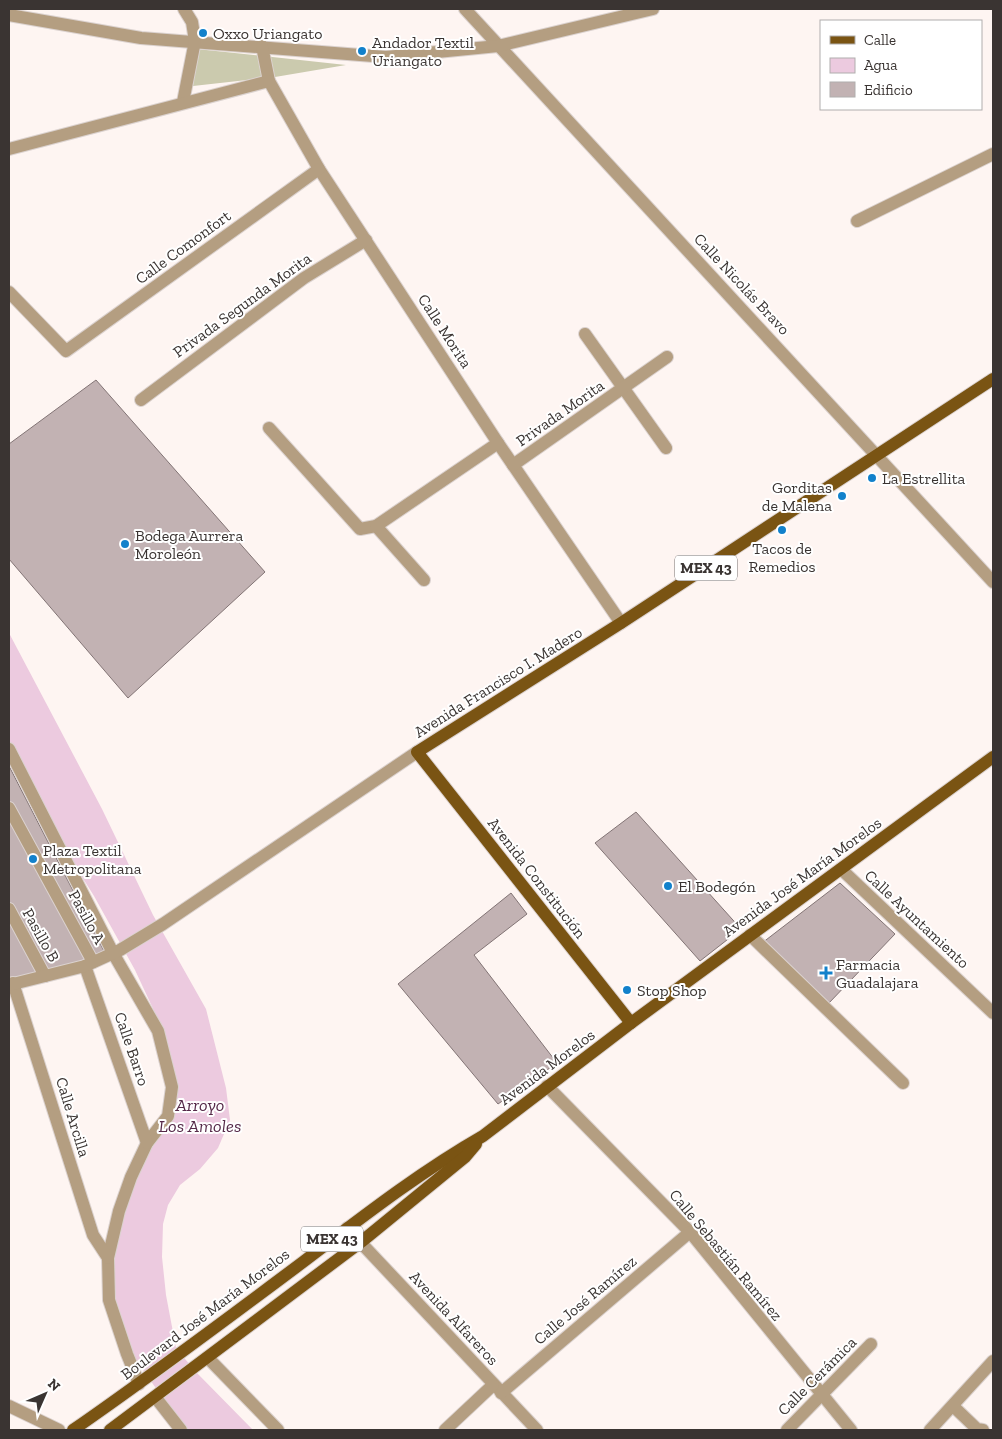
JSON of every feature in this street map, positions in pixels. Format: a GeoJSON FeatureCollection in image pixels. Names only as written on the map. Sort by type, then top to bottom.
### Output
{"type":"FeatureCollection","features":[{"type":"Feature","properties":{"kind":"main road","name":"Avenida Francisco I. Madero"},"geometry":{"type":"LineString","coordinates":[[417,752],[621,623],[993,380]]}},
{"type":"Feature","properties":{"kind":"main road","name":"Avenida Constitución"},"geometry":{"type":"LineString","coordinates":[[417,752],[631,1023]]}},
{"type":"Feature","properties":{"kind":"main road","name":"Avenida José María Morelos"},"geometry":{"type":"LineString","coordinates":[[631,1023],[993,757]]}},
{"type":"Feature","properties":{"kind":"main road","name":"Avenida Morelos"},"geometry":{"type":"LineString","coordinates":[[483,1136],[631,1023]]}},
{"type":"Feature","properties":{"kind":"main road","name":"Boulevard José María Morelos"},"geometry":{"type":"LineString","coordinates":[[73,1430],[143,1381],[348,1228],[457,1151],[483,1136]]}},
{"type":"Feature","properties":{"kind":"main road","name":"MEX 43"},"geometry":{"type":"LineString","coordinates":[[110,1430],[158,1396],[361,1242],[465,1157],[483,1136]]}},
{"type":"Feature","properties":{"kind":"street"},"geometry":{"type":"LineString","coordinates":[[183,102],[195,41],[192,22],[184,9]]}},
{"type":"Feature","properties":{"kind":"street","name":"Calle Nicolás Bravo"},"geometry":{"type":"LineString","coordinates":[[465,9],[993,582]]}},
{"type":"Feature","properties":{"kind":"street"},"geometry":{"type":"LineString","coordinates":[[9,15],[141,38],[386,56],[498,46],[653,9]]}},
{"type":"Feature","properties":{"kind":"street","name":"Calle Morita"},"geometry":{"type":"LineString","coordinates":[[262,46],[269,80],[319,169],[498,443],[621,623]]}},
{"type":"Feature","properties":{"kind":"street"},"geometry":{"type":"LineString","coordinates":[[9,148],[269,80]]}},
{"type":"Feature","properties":{"kind":"street"},"geometry":{"type":"LineString","coordinates":[[857,221],[993,154]]}},
{"type":"Feature","properties":{"kind":"street","name":"Calle Comonfort"},"geometry":{"type":"LineString","coordinates":[[9,292],[66,351],[319,169]]}},
{"type":"Feature","properties":{"kind":"street","name":"Privada Segunda Morita"},"geometry":{"type":"LineString","coordinates":[[141,400],[304,278],[366,240]]}},
{"type":"Feature","properties":{"kind":"street","name":"Privada Morita"},"geometry":{"type":"LineString","coordinates":[[585,334],[666,448]]}},
{"type":"Feature","properties":{"kind":"street","name":"Privada Morita"},"geometry":{"type":"LineString","coordinates":[[513,465],[667,357]]}},
{"type":"Feature","properties":{"kind":"street"},"geometry":{"type":"LineString","coordinates":[[269,428],[360,529],[376,526],[498,443]]}},
{"type":"Feature","properties":{"kind":"street"},"geometry":{"type":"LineString","coordinates":[[376,526],[424,580]]}},
{"type":"Feature","properties":{"kind":"street"},"geometry":{"type":"LineString","coordinates":[[9,749],[158,1031],[172,1087],[168,1116],[147,1143],[131,1177],[119,1211],[108,1258],[109,1300],[127,1354],[143,1381]]}},
{"type":"Feature","properties":{"kind":"street","name":"Avenida Francisco I. Madero"},"geometry":{"type":"LineString","coordinates":[[11,984],[89,964],[116,952],[163,924],[417,752]]}},
{"type":"Feature","properties":{"kind":"street","name":"Pasillo A"},"geometry":{"type":"LineString","coordinates":[[9,808],[89,964]]}},
{"type":"Feature","properties":{"kind":"street","name":"Calle Ayuntamiento"},"geometry":{"type":"LineString","coordinates":[[841,869],[993,1013]]}},
{"type":"Feature","properties":{"kind":"street","name":"Pasillo B"},"geometry":{"type":"LineString","coordinates":[[9,909],[45,976]]}},
{"type":"Feature","properties":{"kind":"street"},"geometry":{"type":"LineString","coordinates":[[750,935],[904,1084]]}},
{"type":"Feature","properties":{"kind":"street","name":"Calle Barro"},"geometry":{"type":"LineString","coordinates":[[89,964],[147,1143]]}},
{"type":"Feature","properties":{"kind":"street","name":"Calle Arcilla"},"geometry":{"type":"LineString","coordinates":[[11,984],[93,1235],[108,1258]]}},
{"type":"Feature","properties":{"kind":"street","name":"Calle Sebastián Ramírez"},"geometry":{"type":"LineString","coordinates":[[548,1086],[690,1232],[851,1430]]}},
{"type":"Feature","properties":{"kind":"street","name":"Avenida Alfareros"},"geometry":{"type":"LineString","coordinates":[[348,1228],[537,1430]]}},
{"type":"Feature","properties":{"kind":"street","name":"Calle José Ramírez"},"geometry":{"type":"LineString","coordinates":[[444,1430],[690,1232]]}},
{"type":"Feature","properties":{"kind":"street","name":"Calle Cerámica"},"geometry":{"type":"LineString","coordinates":[[786,1430],[871,1344]]}},
{"type":"Feature","properties":{"kind":"street"},"geometry":{"type":"LineString","coordinates":[[203,1361],[278,1430]]}},
{"type":"Feature","properties":{"kind":"street"},"geometry":{"type":"LineString","coordinates":[[930,1430],[993,1361]]}},
{"type":"Feature","properties":{"kind":"street"},"geometry":{"type":"LineString","coordinates":[[158,1396],[181,1430]]}},
{"type":"Feature","properties":{"kind":"street"},"geometry":{"type":"LineString","coordinates":[[9,1406],[59,1430]]}},
{"type":"Feature","properties":{"kind":"street"},"geometry":{"type":"LineString","coordinates":[[953,1406],[977,1429],[983,1430]]}},
{"type":"Feature","properties":{"kind":"green space"},"geometry":{"type":"Polygon","coordinates":[[[197,49],[346,65],[275,77],[193,86],[197,49]]]}},
{"type":"Feature","properties":{"kind":"water","name":"Arroyo Los Amoles"},"geometry":{"type":"Polygon","coordinates":[[[9,633],[102,809],[153,915],[206,1009],[226,1088],[230,1120],[218,1148],[200,1169],[180,1185],[168,1205],[163,1224],[162,1257],[166,1295],[176,1348],[195,1371],[253,1430],[182,1430],[162,1397],[125,1344],[116,1314],[111,1274],[121,1213],[149,1145],[170,1118],[162,1028],[135,970],[94,896],[48,823],[9,745],[9,633]]]}},
{"type":"Feature","properties":{"kind":"building","name":"Bodega Aurrera Moroleón"},"geometry":{"type":"Polygon","coordinates":[[[96,380],[265,572],[128,698],[9,559],[9,444],[96,380]]]}},
{"type":"Feature","properties":{"kind":"building","name":"Plaza Textil Metropolitana"},"geometry":{"type":"Polygon","coordinates":[[[9,766],[105,953],[78,963],[9,979],[9,766]]]}},
{"type":"Feature","properties":{"kind":"building","name":"El Bodegón"},"geometry":{"type":"Polygon","coordinates":[[[636,812],[741,929],[700,961],[595,843],[636,812]]]}},
{"type":"Feature","properties":{"kind":"building","name":"Farmacia Guadalajara"},"geometry":{"type":"Polygon","coordinates":[[[840,883],[895,934],[828,1004],[762,943],[840,883]]]}},
{"type":"Feature","properties":{"kind":"building"},"geometry":{"type":"Polygon","coordinates":[[[511,893],[527,914],[474,955],[557,1063],[498,1104],[398,984],[511,893]]]}},
{"type":"Feature","properties":{"kind":"place","name":"Oxxo Uriangato"},"geometry":{"type":"Point","coordinates":[203,33]}},
{"type":"Feature","properties":{"kind":"place","name":"Andador Textil Uriangato"},"geometry":{"type":"Point","coordinates":[362,51]}},
{"type":"Feature","properties":{"kind":"place","name":"La Estrellita"},"geometry":{"type":"Point","coordinates":[872,478]}},
{"type":"Feature","properties":{"kind":"place","name":"Gorditas de Malena"},"geometry":{"type":"Point","coordinates":[842,496]}},
{"type":"Feature","properties":{"kind":"place","name":"Tacos de Remedios"},"geometry":{"type":"Point","coordinates":[782,530]}},
{"type":"Feature","properties":{"kind":"place","name":"Bodega Aurrera Moroleón"},"geometry":{"type":"Point","coordinates":[125,544]}},
{"type":"Feature","properties":{"kind":"place","name":"Plaza Textil Metropolitana"},"geometry":{"type":"Point","coordinates":[33,859]}},
{"type":"Feature","properties":{"kind":"place","name":"El Bodegón"},"geometry":{"type":"Point","coordinates":[668,886]}},
{"type":"Feature","properties":{"kind":"place","name":"Farmacia Guadalajara"},"geometry":{"type":"Point","coordinates":[826,973]}},
{"type":"Feature","properties":{"kind":"place","name":"Stop Shop"},"geometry":{"type":"Point","coordinates":[627,990]}}]}
